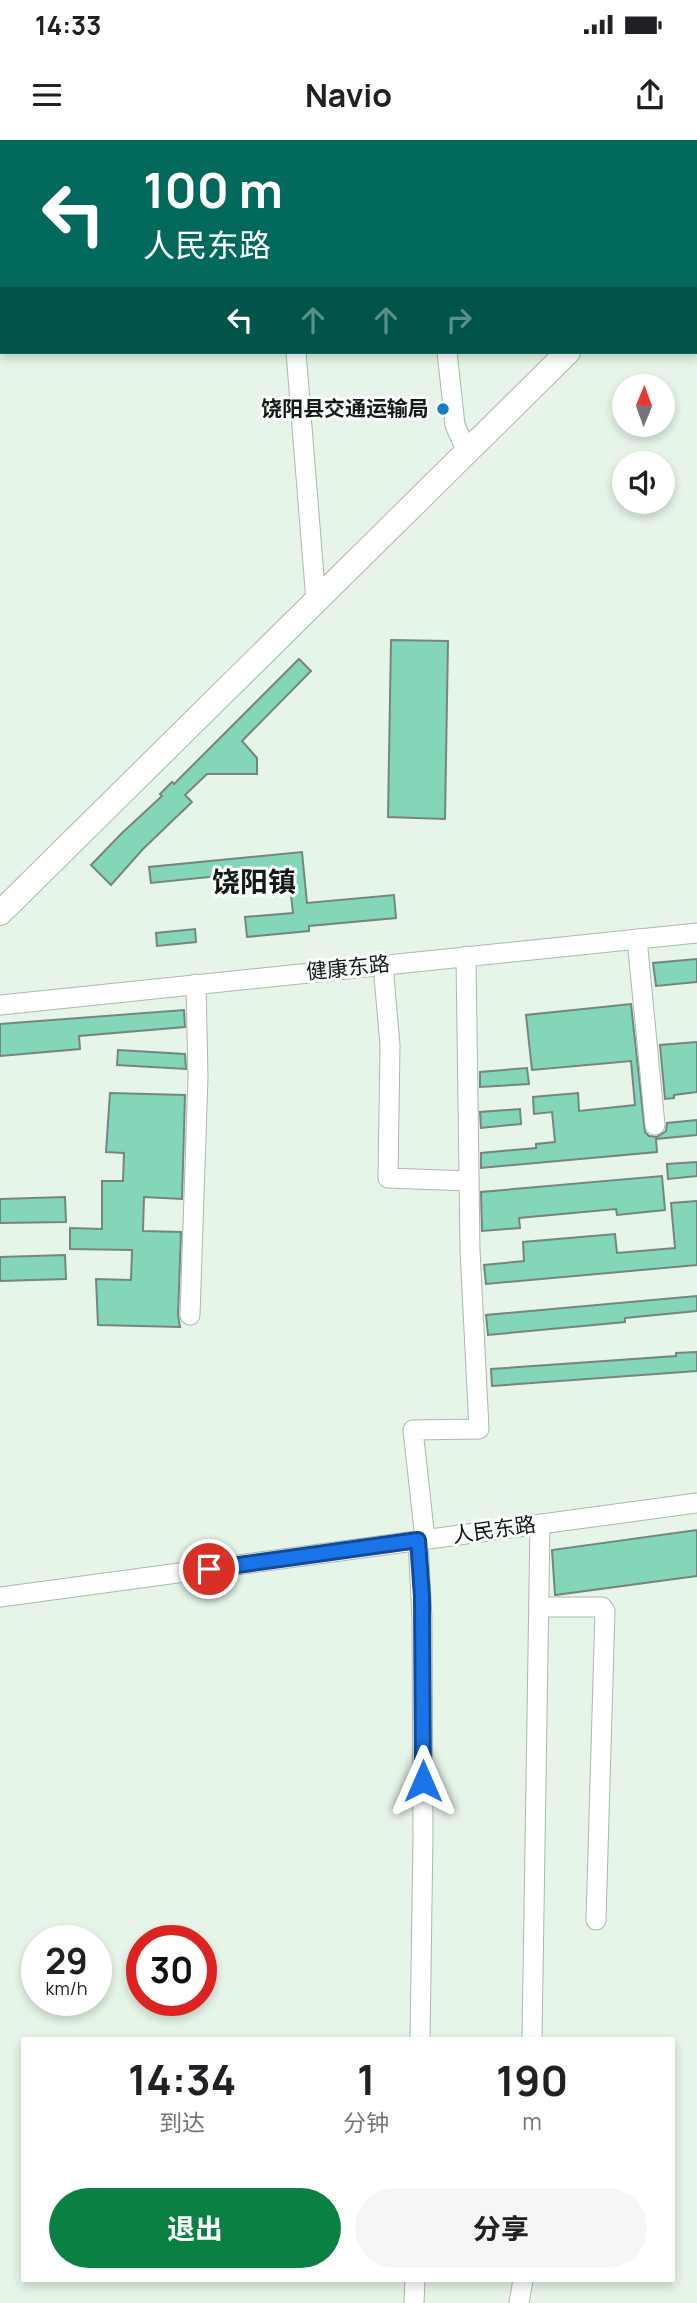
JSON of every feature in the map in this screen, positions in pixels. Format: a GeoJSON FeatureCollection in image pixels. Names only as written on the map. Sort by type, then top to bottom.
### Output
{"type":"FeatureCollection","features":[{"type":"Feature","properties":{"kind":"main road"},"geometry":{"type":"LineString","coordinates":[[0,913],[566,354]]}},
{"type":"Feature","properties":{"kind":"street"},"geometry":{"type":"LineString","coordinates":[[296,354],[316,601]]}},
{"type":"Feature","properties":{"kind":"street"},"geometry":{"type":"LineString","coordinates":[[447,354],[455,425],[467,452]]}},
{"type":"Feature","properties":{"kind":"street","name":"健康东路"},"geometry":{"type":"LineString","coordinates":[[0,1005],[697,933]]}},
{"type":"Feature","properties":{"kind":"street"},"geometry":{"type":"LineString","coordinates":[[637,939],[655,1125]]}},
{"type":"Feature","properties":{"kind":"street"},"geometry":{"type":"LineString","coordinates":[[420,2037],[423,1835],[421,1540],[413,1430],[479,1429],[470,1264],[466,956]]}},
{"type":"Feature","properties":{"kind":"street"},"geometry":{"type":"LineString","coordinates":[[383,965],[390,1045],[388,1178],[469,1181]]}},
{"type":"Feature","properties":{"kind":"street"},"geometry":{"type":"LineString","coordinates":[[190,1315],[198,1077],[196,984]]}},
{"type":"Feature","properties":{"kind":"street","name":"人民东路"},"geometry":{"type":"LineString","coordinates":[[0,1597],[697,1503]]}},
{"type":"Feature","properties":{"kind":"street"},"geometry":{"type":"LineString","coordinates":[[532,2037],[540,1524]]}},
{"type":"Feature","properties":{"kind":"street"},"geometry":{"type":"LineString","coordinates":[[539,1607],[592,1605],[602,1607],[605,1611],[596,1920]]}},
{"type":"Feature","properties":{"kind":"street"},"geometry":{"type":"LineString","coordinates":[[414,2303],[415,2282]]}},
{"type":"Feature","properties":{"kind":"street"},"geometry":{"type":"LineString","coordinates":[[519,2303],[523,2282]]}},
{"type":"Feature","properties":{"kind":"building"},"geometry":{"type":"Polygon","coordinates":[[[391,640],[448,641],[445,819],[388,817],[391,640]]]}},
{"type":"Feature","properties":{"kind":"building"},"geometry":{"type":"Polygon","coordinates":[[[299,659],[311,671],[242,741],[257,758],[257,774],[207,774],[185,795],[192,802],[143,849],[111,885],[91,865],[299,659]]]}},
{"type":"Feature","properties":{"kind":"building"},"geometry":{"type":"Polygon","coordinates":[[[302,852],[307,903],[394,895],[396,918],[309,926],[309,931],[247,937],[245,917],[293,913],[288,869],[151,883],[149,867],[302,852]]]}},
{"type":"Feature","properties":{"kind":"building"},"geometry":{"type":"Polygon","coordinates":[[[195,929],[196,942],[157,946],[156,933],[195,929]]]}},
{"type":"Feature","properties":{"kind":"building"},"geometry":{"type":"Polygon","coordinates":[[[697,959],[697,982],[656,986],[653,963],[697,959]]]}},
{"type":"Feature","properties":{"kind":"building"},"geometry":{"type":"Polygon","coordinates":[[[631,1004],[645,1132],[649,1136],[657,1137],[666,1131],[667,1123],[697,1120],[697,1135],[656,1139],[657,1152],[481,1168],[481,1153],[536,1148],[536,1144],[555,1142],[552,1112],[534,1114],[533,1097],[578,1093],[579,1111],[635,1105],[631,1061],[532,1070],[526,1015],[631,1004]]]}},
{"type":"Feature","properties":{"kind":"building"},"geometry":{"type":"Polygon","coordinates":[[[184,1010],[185,1027],[79,1036],[80,1049],[0,1056],[0,1024],[184,1010]]]}},
{"type":"Feature","properties":{"kind":"building"},"geometry":{"type":"Polygon","coordinates":[[[697,1042],[697,1092],[665,1099],[660,1045],[697,1042]]]}},
{"type":"Feature","properties":{"kind":"building"},"geometry":{"type":"Polygon","coordinates":[[[118,1050],[185,1054],[186,1069],[117,1065],[118,1050]]]}},
{"type":"Feature","properties":{"kind":"building"},"geometry":{"type":"Polygon","coordinates":[[[527,1068],[529,1084],[480,1087],[480,1072],[527,1068]]]}},
{"type":"Feature","properties":{"kind":"building"},"geometry":{"type":"Polygon","coordinates":[[[110,1093],[185,1095],[182,1199],[144,1197],[143,1231],[181,1232],[178,1315],[180,1327],[98,1325],[96,1279],[131,1280],[132,1250],[70,1249],[70,1228],[102,1229],[102,1181],[123,1181],[124,1153],[106,1152],[110,1093]]]}},
{"type":"Feature","properties":{"kind":"building"},"geometry":{"type":"Polygon","coordinates":[[[520,1109],[521,1124],[481,1128],[480,1112],[520,1109]]]}},
{"type":"Feature","properties":{"kind":"building"},"geometry":{"type":"Polygon","coordinates":[[[697,1162],[697,1176],[668,1179],[667,1164],[697,1162]]]}},
{"type":"Feature","properties":{"kind":"building"},"geometry":{"type":"Polygon","coordinates":[[[662,1176],[665,1210],[617,1215],[616,1209],[519,1218],[520,1228],[482,1231],[481,1192],[662,1176]]]}},
{"type":"Feature","properties":{"kind":"building"},"geometry":{"type":"Polygon","coordinates":[[[65,1197],[66,1222],[0,1223],[0,1199],[65,1197]]]}},
{"type":"Feature","properties":{"kind":"building"},"geometry":{"type":"Polygon","coordinates":[[[697,1201],[697,1265],[486,1284],[484,1265],[524,1261],[523,1242],[615,1234],[617,1253],[675,1248],[671,1203],[697,1201]]]}},
{"type":"Feature","properties":{"kind":"building"},"geometry":{"type":"Polygon","coordinates":[[[65,1255],[66,1279],[0,1281],[0,1257],[65,1255]]]}},
{"type":"Feature","properties":{"kind":"building"},"geometry":{"type":"Polygon","coordinates":[[[697,1296],[697,1311],[625,1318],[625,1322],[488,1335],[486,1315],[697,1296]]]}},
{"type":"Feature","properties":{"kind":"building"},"geometry":{"type":"Polygon","coordinates":[[[697,1352],[697,1371],[492,1386],[491,1369],[676,1356],[676,1353],[697,1352]]]}},
{"type":"Feature","properties":{"kind":"building"},"geometry":{"type":"Polygon","coordinates":[[[697,1530],[697,1576],[555,1595],[552,1550],[697,1530]]]}},
{"type":"Feature","properties":{"kind":"place","name":"饶阳县交通运输局"},"geometry":{"type":"Point","coordinates":[443,409]}},
{"type":"Feature","properties":{"kind":"district","name":"饶阳镇"},"geometry":{"type":"Point","coordinates":[254,882]}},
{"type":"Feature","properties":{"kind":"route"},"geometry":{"type":"LineString","coordinates":[[209,1569],[418,1540],[422,1597],[423,1781]]}}]}
